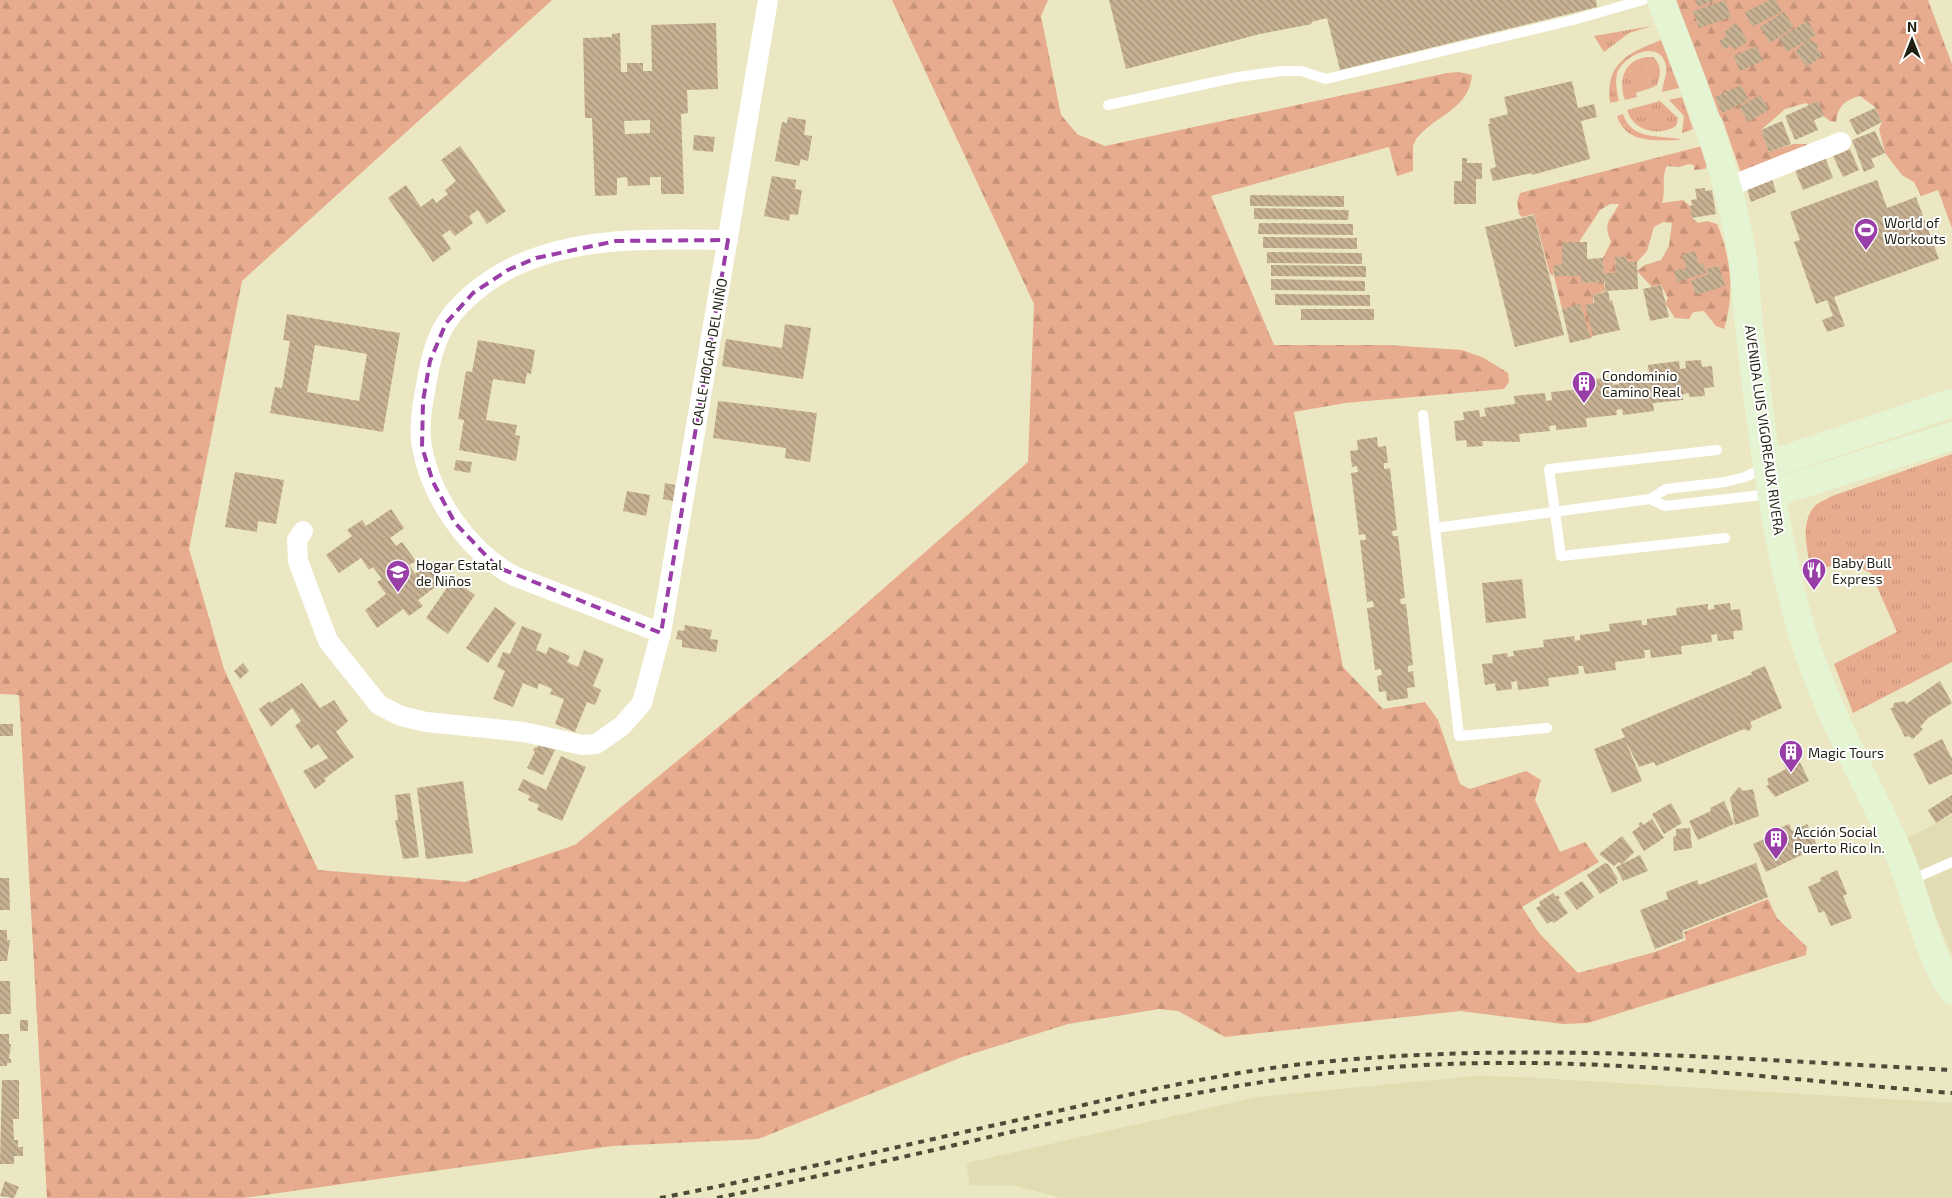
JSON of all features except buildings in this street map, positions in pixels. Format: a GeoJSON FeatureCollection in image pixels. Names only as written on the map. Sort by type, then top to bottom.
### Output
{"type":"FeatureCollection","features":[{"type":"Feature","properties":{"kind":"main road","name":"AVENIDA LUIS VIGOREAUX RIVERA"},"geometry":{"type":"LineString","coordinates":[[1661,0],[1728,187],[1742,251],[1749,327],[1771,494],[1801,631],[1824,691],[1910,880],[1940,972],[1952,990]]}},
{"type":"Feature","properties":{"kind":"main road"},"geometry":{"type":"LineString","coordinates":[[1768,465],[1952,403]]}},
{"type":"Feature","properties":{"kind":"main road"},"geometry":{"type":"LineString","coordinates":[[1771,494],[1952,436]]}},
{"type":"Feature","properties":{"kind":"street","name":"CALLE HOGAR DEL NIÑO"},"geometry":{"type":"LineString","coordinates":[[303,531],[297,540],[298,561],[328,641],[379,706],[401,716],[426,722],[524,732],[582,745],[596,744],[622,726],[642,703],[661,633],[768,0]]}},
{"type":"Feature","properties":{"kind":"street"},"geometry":{"type":"LineString","coordinates":[[1728,187],[1841,142]]}},
{"type":"Feature","properties":{"kind":"street"},"geometry":{"type":"LineString","coordinates":[[661,633],[514,576],[497,567],[482,553],[455,523],[433,482],[422,447],[423,401],[430,361],[446,323],[473,293],[508,270],[536,258],[575,247],[616,241],[728,240]]}},
{"type":"Feature","properties":{"kind":"lane"},"geometry":{"type":"LineString","coordinates":[[1108,105],[1238,77],[1282,71],[1301,71],[1326,79],[1564,22],[1620,3],[1643,0]]}},
{"type":"Feature","properties":{"kind":"lane"},"geometry":{"type":"LineString","coordinates":[[1423,415],[1459,736],[1547,728]]}},
{"type":"Feature","properties":{"kind":"lane"},"geometry":{"type":"LineString","coordinates":[[1717,450],[1549,468],[1561,556],[1725,538]]}},
{"type":"Feature","properties":{"kind":"lane"},"geometry":{"type":"LineString","coordinates":[[1436,528],[1650,499],[1666,489],[1726,482],[1745,477],[1768,465]]}},
{"type":"Feature","properties":{"kind":"lane"},"geometry":{"type":"LineString","coordinates":[[1650,499],[1665,506],[1771,494]]}},
{"type":"Feature","properties":{"kind":"lane"},"geometry":{"type":"LineString","coordinates":[[1910,880],[1952,862]]}},
{"type":"Feature","properties":{"kind":"highlighted area"},"geometry":{"type":"Polygon","coordinates":[[[728,240],[661,633],[497,567],[455,523],[433,482],[422,447],[423,401],[430,361],[446,323],[473,293],[508,270],[536,258],[616,241],[728,240]]]}},
{"type":"Feature","properties":{"kind":"shaded area"},"geometry":{"type":"Polygon","coordinates":[[[1952,815],[1952,954],[1902,841],[1952,815]]]}},
{"type":"Feature","properties":{"kind":"shaded area"},"geometry":{"type":"Polygon","coordinates":[[[1475,1076],[1520,1077],[1952,1103],[1952,1198],[1062,1198],[1015,1186],[970,1185],[966,1163],[1257,1097],[1475,1076]]]}},
{"type":"Feature","properties":{"kind":"green space"},"geometry":{"type":"Polygon","coordinates":[[[0,0],[552,0],[242,281],[189,549],[224,669],[318,870],[465,882],[575,845],[835,631],[1028,462],[1034,304],[892,0],[1048,0],[1041,16],[1061,115],[1077,134],[1105,146],[1447,73],[1459,72],[1472,75],[1470,87],[1458,104],[1416,139],[1413,146],[1413,171],[1397,176],[1389,147],[1211,196],[1274,345],[1388,345],[1462,350],[1484,358],[1508,373],[1509,382],[1504,389],[1345,403],[1294,412],[1343,667],[1383,709],[1425,702],[1438,720],[1460,784],[1470,789],[1526,771],[1541,780],[1535,800],[1560,852],[1585,842],[1599,862],[1522,907],[1539,933],[1578,973],[1655,952],[1686,940],[1684,932],[1768,899],[1777,918],[1807,947],[1806,955],[1588,1023],[1563,1024],[1460,1011],[1225,1037],[1178,1011],[1159,1009],[1068,1024],[962,1057],[758,1139],[612,1146],[243,1198],[47,1198],[19,695],[0,694],[0,0]]]}},
{"type":"Feature","properties":{"kind":"green space"},"geometry":{"type":"Polygon","coordinates":[[[1676,0],[1928,0],[1952,64],[1952,228],[1938,190],[1921,196],[1914,182],[1902,175],[1885,153],[1879,129],[1882,122],[1875,107],[1860,96],[1843,105],[1838,112],[1836,122],[1830,121],[1806,103],[1785,109],[1761,130],[1769,152],[1793,144],[1806,144],[1809,147],[1741,173],[1722,118],[1716,111],[1703,82],[1676,0]]]}},
{"type":"Feature","properties":{"kind":"green space"},"geometry":{"type":"Polygon","coordinates":[[[1652,26],[1629,33],[1604,52],[1594,36],[1652,26]]]}},
{"type":"Feature","properties":{"kind":"green space"},"geometry":{"type":"Polygon","coordinates":[[[1661,40],[1679,88],[1662,92],[1666,73],[1665,62],[1661,55],[1647,51],[1632,57],[1620,68],[1616,80],[1619,101],[1610,103],[1609,89],[1611,78],[1621,61],[1638,50],[1661,40]]]}},
{"type":"Feature","properties":{"kind":"green space"},"geometry":{"type":"Polygon","coordinates":[[[1653,57],[1658,63],[1660,74],[1657,85],[1651,88],[1645,65],[1630,69],[1637,97],[1625,100],[1622,85],[1625,72],[1633,62],[1653,57]]]}},
{"type":"Feature","properties":{"kind":"green space"},"geometry":{"type":"Polygon","coordinates":[[[1641,61],[1645,65],[1651,88],[1635,93],[1630,69],[1632,64],[1641,61]]]}},
{"type":"Feature","properties":{"kind":"green space"},"geometry":{"type":"Polygon","coordinates":[[[1682,97],[1693,129],[1682,133],[1684,116],[1669,100],[1682,97]]]}},
{"type":"Feature","properties":{"kind":"green space"},"geometry":{"type":"Polygon","coordinates":[[[1660,101],[1678,118],[1676,126],[1662,131],[1647,130],[1635,123],[1627,110],[1660,101]]]}},
{"type":"Feature","properties":{"kind":"green space"},"geometry":{"type":"Polygon","coordinates":[[[1623,114],[1627,123],[1640,133],[1682,140],[1653,140],[1635,136],[1621,125],[1617,116],[1623,114]]]}},
{"type":"Feature","properties":{"kind":"green space"},"geometry":{"type":"Polygon","coordinates":[[[1702,146],[1708,164],[1705,169],[1694,170],[1694,165],[1689,164],[1679,167],[1667,166],[1664,175],[1662,203],[1683,200],[1690,206],[1692,218],[1698,223],[1707,221],[1717,224],[1726,250],[1730,276],[1730,303],[1724,329],[1716,326],[1704,311],[1693,312],[1689,319],[1675,318],[1665,303],[1668,298],[1661,285],[1652,287],[1637,271],[1645,265],[1661,260],[1669,246],[1672,223],[1663,222],[1654,227],[1647,251],[1637,262],[1627,262],[1626,257],[1615,257],[1616,273],[1604,273],[1603,258],[1611,242],[1607,225],[1619,204],[1610,204],[1600,210],[1579,242],[1562,242],[1562,265],[1555,265],[1553,276],[1550,274],[1534,214],[1522,217],[1519,214],[1517,202],[1520,193],[1702,146]]]}},
{"type":"Feature","properties":{"kind":"green space"},"geometry":{"type":"Polygon","coordinates":[[[1554,276],[1581,276],[1581,283],[1604,282],[1605,291],[1593,295],[1593,336],[1591,338],[1580,305],[1562,309],[1554,276]]]}},
{"type":"Feature","properties":{"kind":"green space"},"geometry":{"type":"Polygon","coordinates":[[[1952,454],[1952,662],[1853,713],[1834,664],[1897,632],[1871,573],[1848,562],[1811,571],[1806,538],[1807,521],[1810,513],[1815,506],[1832,496],[1952,454]]]}},
{"type":"Feature","properties":{"kind":"railway"},"geometry":{"type":"LineString","coordinates":[[660,1198],[805,1168],[1173,1085],[1303,1064],[1384,1057],[1546,1052],[1708,1057],[1952,1070]]}},
{"type":"Feature","properties":{"kind":"railway"},"geometry":{"type":"LineString","coordinates":[[717,1198],[1011,1132],[1201,1092],[1345,1071],[1464,1063],[1604,1065],[1743,1074],[1952,1093]]}},
{"type":"Feature","properties":{"kind":"place","name":"World of Workouts"},"geometry":{"type":"Point","coordinates":[1866,251]}},
{"type":"Feature","properties":{"kind":"place","name":"Condominio Camino Real"},"geometry":{"type":"Point","coordinates":[1584,404]}},
{"type":"Feature","properties":{"kind":"place","name":"Baby Bull Express"},"geometry":{"type":"Point","coordinates":[1814,591]}},
{"type":"Feature","properties":{"kind":"place","name":"Hogar Estatal de Niños"},"geometry":{"type":"Point","coordinates":[398,593]}},
{"type":"Feature","properties":{"kind":"place","name":"Magic Tours"},"geometry":{"type":"Point","coordinates":[1791,773]}},
{"type":"Feature","properties":{"kind":"place","name":"Acción Social Puerto Rico In."},"geometry":{"type":"Point","coordinates":[1776,860]}}]}
